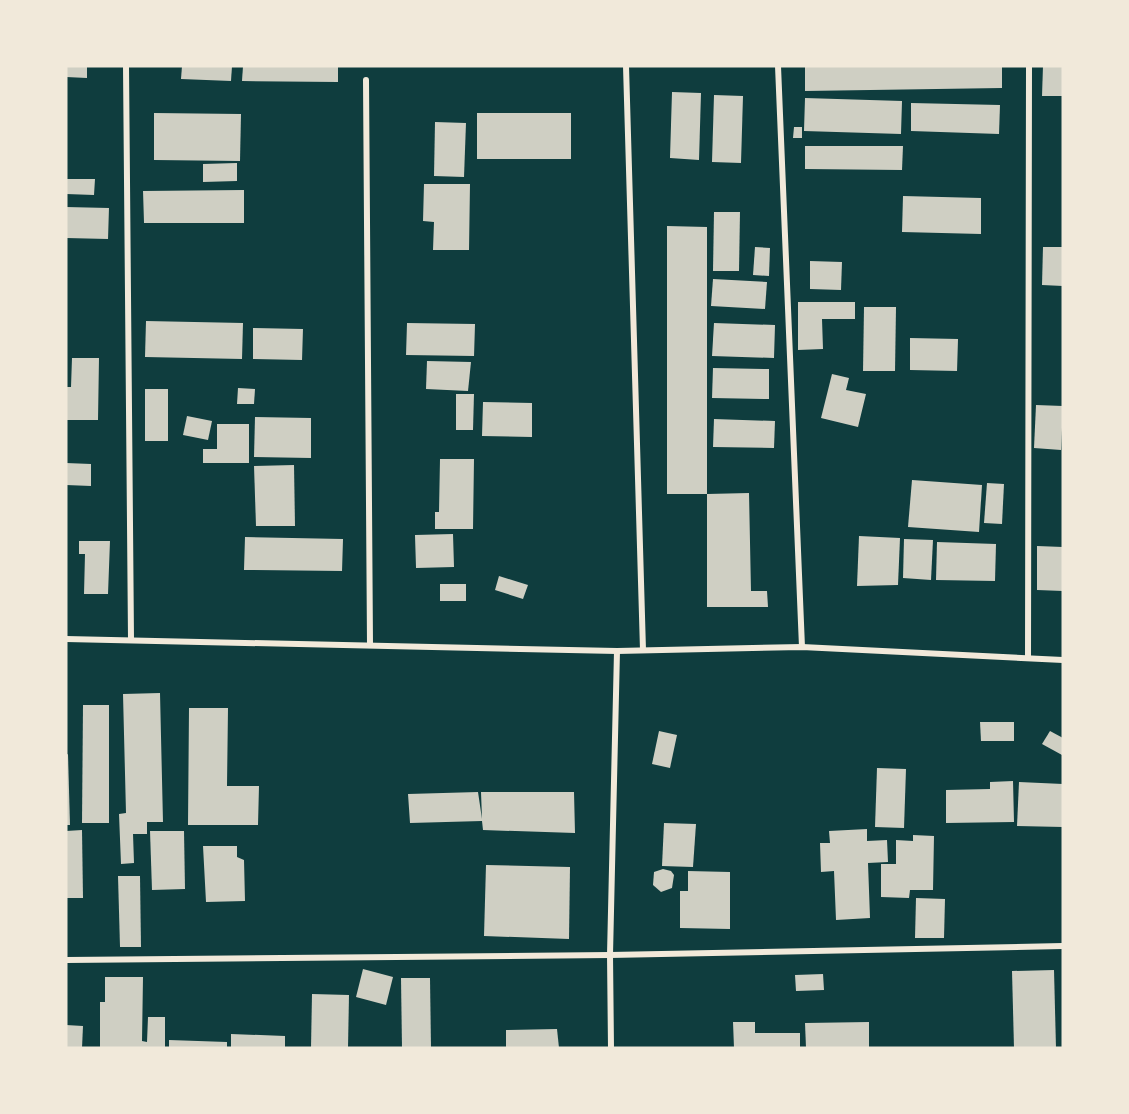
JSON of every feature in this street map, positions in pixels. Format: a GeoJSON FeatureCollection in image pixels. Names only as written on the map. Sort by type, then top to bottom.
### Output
{"type":"FeatureCollection","features":[{"type":"Feature","properties":{"kind":"street"},"geometry":{"type":"LineString","coordinates":[[126,66],[131,639]]}},
{"type":"Feature","properties":{"kind":"street"},"geometry":{"type":"LineString","coordinates":[[626,66],[643,650]]}},
{"type":"Feature","properties":{"kind":"street"},"geometry":{"type":"LineString","coordinates":[[778,66],[802,647]]}},
{"type":"Feature","properties":{"kind":"street"},"geometry":{"type":"LineString","coordinates":[[1028,657],[1029,66]]}},
{"type":"Feature","properties":{"kind":"street"},"geometry":{"type":"LineString","coordinates":[[366,80],[370,645]]}},
{"type":"Feature","properties":{"kind":"street"},"geometry":{"type":"LineString","coordinates":[[66,639],[617,651],[802,647],[1063,660]]}},
{"type":"Feature","properties":{"kind":"street"},"geometry":{"type":"LineString","coordinates":[[611,1048],[610,955],[617,651]]}},
{"type":"Feature","properties":{"kind":"street"},"geometry":{"type":"LineString","coordinates":[[66,960],[610,955],[1063,946]]}},
{"type":"Feature","properties":{"kind":"building"},"geometry":{"type":"Polygon","coordinates":[[[66,66],[87,66],[87,78],[66,77],[66,66]]]}},
{"type":"Feature","properties":{"kind":"building"},"geometry":{"type":"Polygon","coordinates":[[[182,66],[232,66],[231,81],[181,79],[182,66]]]}},
{"type":"Feature","properties":{"kind":"building"},"geometry":{"type":"Polygon","coordinates":[[[243,66],[338,66],[338,82],[242,81],[243,66]]]}},
{"type":"Feature","properties":{"kind":"building"},"geometry":{"type":"Polygon","coordinates":[[[805,66],[1002,66],[1002,88],[805,91],[805,66]]]}},
{"type":"Feature","properties":{"kind":"building"},"geometry":{"type":"Polygon","coordinates":[[[1043,66],[1063,66],[1063,96],[1042,96],[1043,66]]]}},
{"type":"Feature","properties":{"kind":"building"},"geometry":{"type":"Polygon","coordinates":[[[672,92],[701,93],[699,160],[670,158],[672,92]]]}},
{"type":"Feature","properties":{"kind":"building"},"geometry":{"type":"Polygon","coordinates":[[[714,95],[743,96],[741,163],[712,162],[714,95]]]}},
{"type":"Feature","properties":{"kind":"building"},"geometry":{"type":"Polygon","coordinates":[[[805,98],[902,101],[901,134],[804,131],[805,98]]]}},
{"type":"Feature","properties":{"kind":"building"},"geometry":{"type":"Polygon","coordinates":[[[911,103],[1000,105],[999,134],[911,131],[911,103]]]}},
{"type":"Feature","properties":{"kind":"building"},"geometry":{"type":"Polygon","coordinates":[[[154,113],[241,114],[240,161],[154,160],[154,113]]]}},
{"type":"Feature","properties":{"kind":"building"},"geometry":{"type":"Polygon","coordinates":[[[477,113],[571,113],[571,159],[477,159],[477,113]]]}},
{"type":"Feature","properties":{"kind":"building"},"geometry":{"type":"Polygon","coordinates":[[[435,122],[466,123],[464,177],[434,176],[435,122]]]}},
{"type":"Feature","properties":{"kind":"building"},"geometry":{"type":"Polygon","coordinates":[[[794,127],[802,127],[802,138],[793,138],[794,127]]]}},
{"type":"Feature","properties":{"kind":"building"},"geometry":{"type":"Polygon","coordinates":[[[805,146],[903,146],[902,170],[805,169],[805,146]]]}},
{"type":"Feature","properties":{"kind":"building"},"geometry":{"type":"Polygon","coordinates":[[[237,163],[237,181],[203,182],[203,164],[237,163]]]}},
{"type":"Feature","properties":{"kind":"building"},"geometry":{"type":"Polygon","coordinates":[[[66,179],[95,179],[94,195],[66,194],[66,179]]]}},
{"type":"Feature","properties":{"kind":"building"},"geometry":{"type":"Polygon","coordinates":[[[424,184],[470,184],[469,250],[433,250],[434,222],[423,221],[424,184]]]}},
{"type":"Feature","properties":{"kind":"building"},"geometry":{"type":"Polygon","coordinates":[[[244,190],[244,223],[144,223],[143,191],[244,190]]]}},
{"type":"Feature","properties":{"kind":"building"},"geometry":{"type":"Polygon","coordinates":[[[903,196],[981,198],[981,234],[902,232],[903,196]]]}},
{"type":"Feature","properties":{"kind":"building"},"geometry":{"type":"Polygon","coordinates":[[[66,207],[109,208],[108,239],[66,238],[66,207]]]}},
{"type":"Feature","properties":{"kind":"building"},"geometry":{"type":"Polygon","coordinates":[[[714,212],[740,212],[739,271],[713,271],[714,212]]]}},
{"type":"Feature","properties":{"kind":"building"},"geometry":{"type":"Polygon","coordinates":[[[667,226],[707,227],[707,494],[667,494],[667,226]]]}},
{"type":"Feature","properties":{"kind":"building"},"geometry":{"type":"Polygon","coordinates":[[[755,247],[770,248],[769,276],[753,275],[755,247]]]}},
{"type":"Feature","properties":{"kind":"building"},"geometry":{"type":"Polygon","coordinates":[[[1043,247],[1063,247],[1063,286],[1042,285],[1043,247]]]}},
{"type":"Feature","properties":{"kind":"building"},"geometry":{"type":"Polygon","coordinates":[[[810,261],[842,262],[841,290],[810,289],[810,261]]]}},
{"type":"Feature","properties":{"kind":"building"},"geometry":{"type":"Polygon","coordinates":[[[713,279],[767,282],[765,309],[711,306],[713,279]]]}},
{"type":"Feature","properties":{"kind":"building"},"geometry":{"type":"Polygon","coordinates":[[[798,302],[855,302],[855,319],[822,319],[823,349],[798,350],[798,302]]]}},
{"type":"Feature","properties":{"kind":"building"},"geometry":{"type":"Polygon","coordinates":[[[864,307],[896,307],[895,371],[863,371],[864,307]]]}},
{"type":"Feature","properties":{"kind":"building"},"geometry":{"type":"Polygon","coordinates":[[[146,321],[243,323],[242,359],[145,357],[146,321]]]}},
{"type":"Feature","properties":{"kind":"building"},"geometry":{"type":"Polygon","coordinates":[[[407,323],[475,324],[474,356],[406,355],[407,323]]]}},
{"type":"Feature","properties":{"kind":"building"},"geometry":{"type":"Polygon","coordinates":[[[714,323],[775,325],[774,358],[712,356],[714,323]]]}},
{"type":"Feature","properties":{"kind":"building"},"geometry":{"type":"Polygon","coordinates":[[[253,328],[303,329],[302,360],[253,359],[253,328]]]}},
{"type":"Feature","properties":{"kind":"building"},"geometry":{"type":"Polygon","coordinates":[[[910,338],[958,339],[957,371],[910,370],[910,338]]]}},
{"type":"Feature","properties":{"kind":"building"},"geometry":{"type":"Polygon","coordinates":[[[72,358],[99,358],[98,420],[66,420],[66,387],[71,387],[72,358]]]}},
{"type":"Feature","properties":{"kind":"building"},"geometry":{"type":"Polygon","coordinates":[[[427,361],[471,362],[468,391],[426,389],[427,361]]]}},
{"type":"Feature","properties":{"kind":"building"},"geometry":{"type":"Polygon","coordinates":[[[713,368],[769,369],[769,399],[712,398],[713,368]]]}},
{"type":"Feature","properties":{"kind":"building"},"geometry":{"type":"Polygon","coordinates":[[[832,374],[849,378],[846,390],[866,394],[858,427],[821,418],[832,374]]]}},
{"type":"Feature","properties":{"kind":"building"},"geometry":{"type":"Polygon","coordinates":[[[238,388],[255,389],[254,404],[237,404],[238,388]]]}},
{"type":"Feature","properties":{"kind":"building"},"geometry":{"type":"Polygon","coordinates":[[[145,389],[168,389],[168,441],[145,441],[145,389]]]}},
{"type":"Feature","properties":{"kind":"building"},"geometry":{"type":"Polygon","coordinates":[[[456,394],[474,394],[473,430],[456,430],[456,394]]]}},
{"type":"Feature","properties":{"kind":"building"},"geometry":{"type":"Polygon","coordinates":[[[483,402],[532,403],[532,437],[482,436],[483,402]]]}},
{"type":"Feature","properties":{"kind":"building"},"geometry":{"type":"Polygon","coordinates":[[[1036,405],[1063,406],[1061,450],[1034,448],[1036,405]]]}},
{"type":"Feature","properties":{"kind":"building"},"geometry":{"type":"Polygon","coordinates":[[[187,416],[212,421],[208,440],[183,435],[187,416]]]}},
{"type":"Feature","properties":{"kind":"building"},"geometry":{"type":"Polygon","coordinates":[[[255,417],[311,418],[311,458],[254,457],[255,417]]]}},
{"type":"Feature","properties":{"kind":"building"},"geometry":{"type":"Polygon","coordinates":[[[714,419],[775,421],[774,448],[713,447],[714,419]]]}},
{"type":"Feature","properties":{"kind":"building"},"geometry":{"type":"Polygon","coordinates":[[[217,424],[249,424],[249,463],[203,463],[203,449],[217,449],[217,424]]]}},
{"type":"Feature","properties":{"kind":"building"},"geometry":{"type":"Polygon","coordinates":[[[440,459],[474,459],[473,529],[435,529],[435,512],[439,512],[440,459]]]}},
{"type":"Feature","properties":{"kind":"building"},"geometry":{"type":"Polygon","coordinates":[[[66,463],[91,464],[91,486],[66,485],[66,463]]]}},
{"type":"Feature","properties":{"kind":"building"},"geometry":{"type":"Polygon","coordinates":[[[294,465],[295,526],[256,526],[254,466],[294,465]]]}},
{"type":"Feature","properties":{"kind":"building"},"geometry":{"type":"Polygon","coordinates":[[[912,480],[982,485],[979,532],[908,527],[912,480]]]}},
{"type":"Feature","properties":{"kind":"building"},"geometry":{"type":"Polygon","coordinates":[[[987,483],[1004,484],[1002,524],[984,523],[987,483]]]}},
{"type":"Feature","properties":{"kind":"building"},"geometry":{"type":"Polygon","coordinates":[[[749,493],[751,591],[767,591],[768,607],[707,607],[707,494],[749,493]]]}},
{"type":"Feature","properties":{"kind":"building"},"geometry":{"type":"Polygon","coordinates":[[[453,534],[454,567],[416,568],[415,535],[453,534]]]}},
{"type":"Feature","properties":{"kind":"building"},"geometry":{"type":"Polygon","coordinates":[[[859,536],[900,538],[898,585],[857,586],[859,536]]]}},
{"type":"Feature","properties":{"kind":"building"},"geometry":{"type":"Polygon","coordinates":[[[245,537],[343,539],[342,571],[244,570],[245,537]]]}},
{"type":"Feature","properties":{"kind":"building"},"geometry":{"type":"Polygon","coordinates":[[[904,539],[933,540],[931,580],[903,578],[904,539]]]}},
{"type":"Feature","properties":{"kind":"building"},"geometry":{"type":"Polygon","coordinates":[[[79,541],[110,541],[108,594],[84,594],[85,554],[79,554],[79,541]]]}},
{"type":"Feature","properties":{"kind":"building"},"geometry":{"type":"Polygon","coordinates":[[[937,542],[996,544],[995,581],[936,580],[937,542]]]}},
{"type":"Feature","properties":{"kind":"building"},"geometry":{"type":"Polygon","coordinates":[[[1037,546],[1063,547],[1063,591],[1037,590],[1037,546]]]}},
{"type":"Feature","properties":{"kind":"building"},"geometry":{"type":"Polygon","coordinates":[[[499,576],[528,585],[523,599],[495,590],[499,576]]]}},
{"type":"Feature","properties":{"kind":"building"},"geometry":{"type":"Polygon","coordinates":[[[440,584],[466,584],[466,601],[440,601],[440,584]]]}},
{"type":"Feature","properties":{"kind":"building"},"geometry":{"type":"Polygon","coordinates":[[[160,693],[163,822],[147,822],[147,834],[133,834],[134,863],[121,864],[119,814],[126,813],[123,694],[160,693]]]}},
{"type":"Feature","properties":{"kind":"building"},"geometry":{"type":"Polygon","coordinates":[[[83,705],[109,705],[109,823],[82,823],[83,705]]]}},
{"type":"Feature","properties":{"kind":"building"},"geometry":{"type":"Polygon","coordinates":[[[189,708],[228,708],[227,786],[259,786],[258,825],[188,825],[189,708]]]}},
{"type":"Feature","properties":{"kind":"building"},"geometry":{"type":"Polygon","coordinates":[[[980,722],[1014,722],[1014,741],[981,741],[980,722]]]}},
{"type":"Feature","properties":{"kind":"building"},"geometry":{"type":"Polygon","coordinates":[[[659,731],[677,735],[670,768],[652,764],[659,731]]]}},
{"type":"Feature","properties":{"kind":"building"},"geometry":{"type":"Polygon","coordinates":[[[1050,731],[1063,738],[1062,755],[1042,744],[1050,731]]]}},
{"type":"Feature","properties":{"kind":"building"},"geometry":{"type":"Polygon","coordinates":[[[68,754],[70,825],[66,825],[66,755],[68,754]]]}},
{"type":"Feature","properties":{"kind":"building"},"geometry":{"type":"Polygon","coordinates":[[[877,768],[906,769],[904,828],[875,827],[877,768]]]}},
{"type":"Feature","properties":{"kind":"building"},"geometry":{"type":"Polygon","coordinates":[[[1013,781],[1014,822],[946,823],[946,790],[990,789],[990,782],[1013,781]]]}},
{"type":"Feature","properties":{"kind":"building"},"geometry":{"type":"Polygon","coordinates":[[[1019,782],[1063,784],[1063,827],[1017,826],[1019,782]]]}},
{"type":"Feature","properties":{"kind":"building"},"geometry":{"type":"Polygon","coordinates":[[[478,792],[482,819],[481,792],[574,792],[575,833],[483,830],[482,821],[410,823],[408,794],[478,792]]]}},
{"type":"Feature","properties":{"kind":"building"},"geometry":{"type":"Polygon","coordinates":[[[664,823],[696,824],[693,867],[662,866],[664,823]]]}},
{"type":"Feature","properties":{"kind":"building"},"geometry":{"type":"Polygon","coordinates":[[[867,829],[867,841],[887,840],[888,862],[868,863],[870,918],[836,920],[834,871],[821,872],[820,843],[830,843],[829,831],[867,829]]]}},
{"type":"Feature","properties":{"kind":"building"},"geometry":{"type":"Polygon","coordinates":[[[82,830],[83,898],[66,898],[66,831],[82,830]]]}},
{"type":"Feature","properties":{"kind":"building"},"geometry":{"type":"Polygon","coordinates":[[[150,831],[184,831],[185,889],[152,890],[150,831]]]}},
{"type":"Feature","properties":{"kind":"building"},"geometry":{"type":"Polygon","coordinates":[[[913,835],[934,836],[933,890],[910,890],[909,898],[881,897],[881,864],[896,864],[896,840],[913,841],[913,835]]]}},
{"type":"Feature","properties":{"kind":"building"},"geometry":{"type":"Polygon","coordinates":[[[203,846],[237,846],[237,857],[244,860],[245,901],[206,902],[203,846]]]}},
{"type":"Feature","properties":{"kind":"building"},"geometry":{"type":"Polygon","coordinates":[[[486,865],[570,867],[569,939],[484,936],[486,865]]]}},
{"type":"Feature","properties":{"kind":"building"},"geometry":{"type":"Polygon","coordinates":[[[663,869],[671,871],[674,875],[672,888],[661,892],[653,885],[654,872],[663,869]]]}},
{"type":"Feature","properties":{"kind":"building"},"geometry":{"type":"Polygon","coordinates":[[[688,871],[730,872],[730,929],[680,928],[680,891],[688,891],[688,871]]]}},
{"type":"Feature","properties":{"kind":"building"},"geometry":{"type":"Polygon","coordinates":[[[118,876],[140,876],[141,947],[120,947],[118,876]]]}},
{"type":"Feature","properties":{"kind":"building"},"geometry":{"type":"Polygon","coordinates":[[[916,898],[945,899],[944,938],[915,938],[916,898]]]}},
{"type":"Feature","properties":{"kind":"building"},"geometry":{"type":"Polygon","coordinates":[[[363,969],[393,977],[386,1005],[356,997],[363,969]]]}},
{"type":"Feature","properties":{"kind":"building"},"geometry":{"type":"Polygon","coordinates":[[[1054,970],[1056,1048],[1014,1048],[1012,971],[1054,970]]]}},
{"type":"Feature","properties":{"kind":"building"},"geometry":{"type":"Polygon","coordinates":[[[823,974],[824,990],[796,991],[795,975],[823,974]]]}},
{"type":"Feature","properties":{"kind":"building"},"geometry":{"type":"Polygon","coordinates":[[[105,977],[143,977],[142,1041],[147,1042],[148,1017],[165,1017],[165,1048],[100,1048],[100,1002],[105,1002],[105,977]]]}},
{"type":"Feature","properties":{"kind":"building"},"geometry":{"type":"Polygon","coordinates":[[[401,978],[430,978],[431,1048],[402,1048],[401,978]]]}},
{"type":"Feature","properties":{"kind":"building"},"geometry":{"type":"Polygon","coordinates":[[[312,994],[349,995],[348,1048],[311,1048],[312,994]]]}},
{"type":"Feature","properties":{"kind":"building"},"geometry":{"type":"Polygon","coordinates":[[[733,1022],[755,1022],[755,1033],[800,1033],[800,1048],[734,1048],[733,1022]]]}},
{"type":"Feature","properties":{"kind":"building"},"geometry":{"type":"Polygon","coordinates":[[[869,1022],[869,1048],[806,1048],[805,1023],[869,1022]]]}},
{"type":"Feature","properties":{"kind":"building"},"geometry":{"type":"Polygon","coordinates":[[[66,1025],[83,1026],[82,1048],[66,1048],[66,1025]]]}},
{"type":"Feature","properties":{"kind":"building"},"geometry":{"type":"Polygon","coordinates":[[[557,1029],[559,1048],[506,1048],[506,1030],[557,1029]]]}},
{"type":"Feature","properties":{"kind":"building"},"geometry":{"type":"Polygon","coordinates":[[[231,1034],[285,1036],[285,1048],[231,1048],[231,1034]]]}},
{"type":"Feature","properties":{"kind":"building"},"geometry":{"type":"Polygon","coordinates":[[[169,1040],[227,1042],[227,1048],[169,1048],[169,1040]]]}}]}
